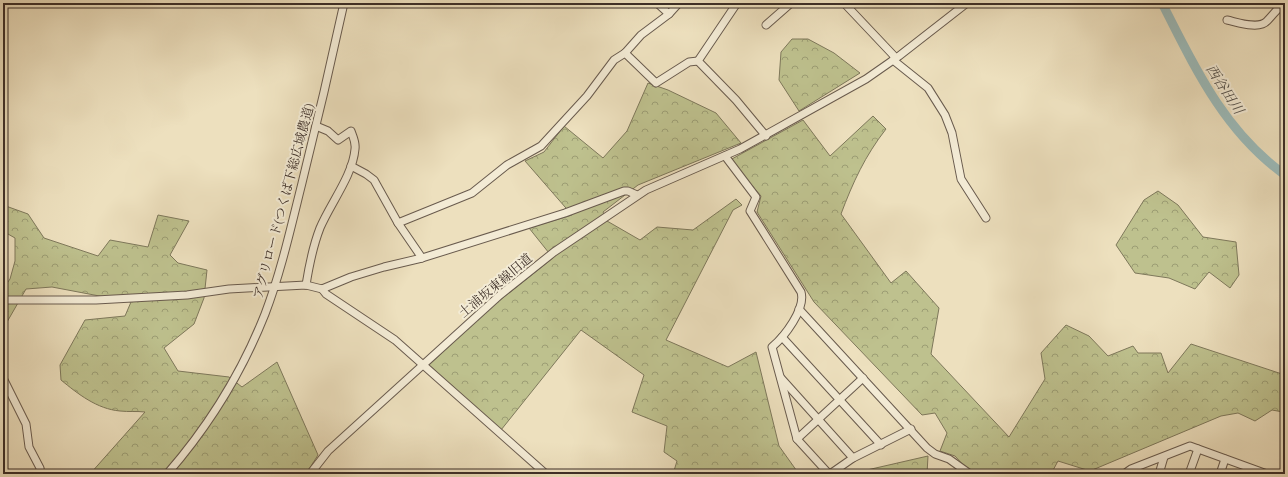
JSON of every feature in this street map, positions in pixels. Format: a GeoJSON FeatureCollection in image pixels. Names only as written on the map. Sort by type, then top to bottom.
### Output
{"type":"FeatureCollection","features":[{"type":"Feature","properties":{"kind":"street","name":"アグリロード(つくば下総広域農道)"},"geometry":{"type":"LineString","coordinates":[[167,474],[196,438],[226,393],[258,331],[274,287],[316,126],[344,3]]}},
{"type":"Feature","properties":{"kind":"street"},"geometry":{"type":"LineString","coordinates":[[658,3],[669,14]]}},
{"type":"Feature","properties":{"kind":"street"},"geometry":{"type":"LineString","coordinates":[[398,223],[472,193],[508,165],[541,146],[587,96],[614,60],[625,53],[641,35],[669,14],[679,3]]}},
{"type":"Feature","properties":{"kind":"street"},"geometry":{"type":"LineString","coordinates":[[625,53],[656,83],[689,62],[698,61],[737,3]]}},
{"type":"Feature","properties":{"kind":"street"},"geometry":{"type":"LineString","coordinates":[[766,25],[791,3]]}},
{"type":"Feature","properties":{"kind":"street"},"geometry":{"type":"LineString","coordinates":[[844,3],[895,59],[928,88],[945,115],[952,133],[961,179],[986,218]]}},
{"type":"Feature","properties":{"kind":"street"},"geometry":{"type":"LineString","coordinates":[[1227,20],[1251,25],[1262,25],[1266,23],[1276,9],[1284,3]]}},
{"type":"Feature","properties":{"kind":"street","name":"土浦坂東線旧道"},"geometry":{"type":"LineString","coordinates":[[310,474],[328,451],[423,364],[500,295],[554,252],[637,195],[670,178],[725,156],[766,136],[849,88],[895,59],[925,36],[962,4]]}},
{"type":"Feature","properties":{"kind":"street"},"geometry":{"type":"LineString","coordinates":[[698,61],[736,100],[766,136]]}},
{"type":"Feature","properties":{"kind":"street"},"geometry":{"type":"LineString","coordinates":[[306,285],[309,265],[320,228],[351,166],[355,149],[355,140],[351,131],[338,140],[328,131],[316,126]]}},
{"type":"Feature","properties":{"kind":"street"},"geometry":{"type":"LineString","coordinates":[[725,156],[756,196],[750,212],[802,295],[799,309],[788,331],[772,347],[797,439],[829,474],[853,458],[911,429]]}},
{"type":"Feature","properties":{"kind":"street"},"geometry":{"type":"LineString","coordinates":[[351,166],[374,180],[398,223],[422,258]]}},
{"type":"Feature","properties":{"kind":"street"},"geometry":{"type":"LineString","coordinates":[[3,300],[96,300],[187,295],[229,289],[306,285],[322,289],[371,271],[422,258],[565,213],[624,191],[637,195]]}},
{"type":"Feature","properties":{"kind":"street"},"geometry":{"type":"LineString","coordinates":[[322,289],[326,294],[395,340],[546,474]]}},
{"type":"Feature","properties":{"kind":"street"},"geometry":{"type":"LineString","coordinates":[[799,309],[911,429],[930,452],[948,459],[970,474]]}},
{"type":"Feature","properties":{"kind":"street"},"geometry":{"type":"LineString","coordinates":[[782,337],[881,445]]}},
{"type":"Feature","properties":{"kind":"street"},"geometry":{"type":"LineString","coordinates":[[779,377],[819,419],[853,458]]}},
{"type":"Feature","properties":{"kind":"street"},"geometry":{"type":"LineString","coordinates":[[3,378],[26,424],[29,447],[40,468],[41,474]]}},
{"type":"Feature","properties":{"kind":"street"},"geometry":{"type":"LineString","coordinates":[[797,439],[863,378]]}},
{"type":"Feature","properties":{"kind":"street"},"geometry":{"type":"LineString","coordinates":[[1124,474],[1131,469],[1190,446],[1225,459],[1250,471],[1268,474]]}},
{"type":"Feature","properties":{"kind":"street"},"geometry":{"type":"LineString","coordinates":[[1189,474],[1198,449]]}},
{"type":"Feature","properties":{"kind":"street"},"geometry":{"type":"LineString","coordinates":[[1159,474],[1164,457]]}},
{"type":"Feature","properties":{"kind":"street"},"geometry":{"type":"LineString","coordinates":[[1220,474],[1225,459]]}},
{"type":"Feature","properties":{"kind":"green space"},"geometry":{"type":"Polygon","coordinates":[[[792,39],[808,39],[834,53],[860,73],[799,111],[779,80],[781,52],[792,39]]]}},
{"type":"Feature","properties":{"kind":"green space"},"geometry":{"type":"Polygon","coordinates":[[[648,83],[668,90],[716,113],[741,143],[638,185],[603,212],[607,221],[640,240],[657,227],[693,230],[736,199],[742,205],[733,210],[666,340],[728,367],[756,352],[779,446],[799,474],[673,474],[677,461],[664,452],[667,426],[632,412],[644,375],[581,330],[501,430],[429,365],[490,308],[553,258],[529,228],[572,215],[525,161],[544,152],[564,126],[603,158],[627,131],[648,83]]]}},
{"type":"Feature","properties":{"kind":"green space"},"geometry":{"type":"Polygon","coordinates":[[[873,116],[886,129],[860,170],[841,214],[891,283],[906,271],[939,308],[931,354],[1009,437],[1045,379],[1041,353],[1066,325],[1089,336],[1108,356],[1133,346],[1138,353],[1161,353],[1168,373],[1191,344],[1285,375],[1285,405],[1283,412],[1272,410],[1255,421],[1238,413],[1221,416],[1090,471],[1058,461],[1051,474],[978,474],[966,468],[955,456],[940,451],[947,433],[935,413],[922,415],[814,302],[757,212],[761,196],[730,160],[803,120],[830,156],[873,116]]]}},
{"type":"Feature","properties":{"kind":"green space"},"geometry":{"type":"Polygon","coordinates":[[[1158,191],[1178,205],[1203,237],[1236,242],[1239,275],[1230,288],[1209,272],[1195,289],[1169,278],[1135,273],[1116,245],[1144,200],[1158,191]]]}},
{"type":"Feature","properties":{"kind":"green space"},"geometry":{"type":"Polygon","coordinates":[[[3,205],[28,214],[44,238],[98,256],[110,240],[148,247],[158,215],[189,221],[170,255],[178,263],[207,270],[204,298],[194,324],[164,348],[178,371],[229,377],[242,387],[277,362],[318,455],[306,474],[246,474],[244,472],[239,474],[90,474],[145,412],[112,410],[88,400],[61,380],[60,365],[85,320],[125,316],[131,302],[52,287],[26,289],[3,329],[3,289],[10,279],[15,261],[15,238],[8,234],[3,234],[3,205]]]}},
{"type":"Feature","properties":{"kind":"green space"},"geometry":{"type":"Polygon","coordinates":[[[928,456],[927,474],[866,474],[867,470],[928,456]]]}},
{"type":"Feature","properties":{"kind":"waterway","name":"西谷田川"},"geometry":{"type":"LineString","coordinates":[[1162,3],[1199,74],[1228,118],[1245,139],[1264,158],[1285,175]]}}]}
